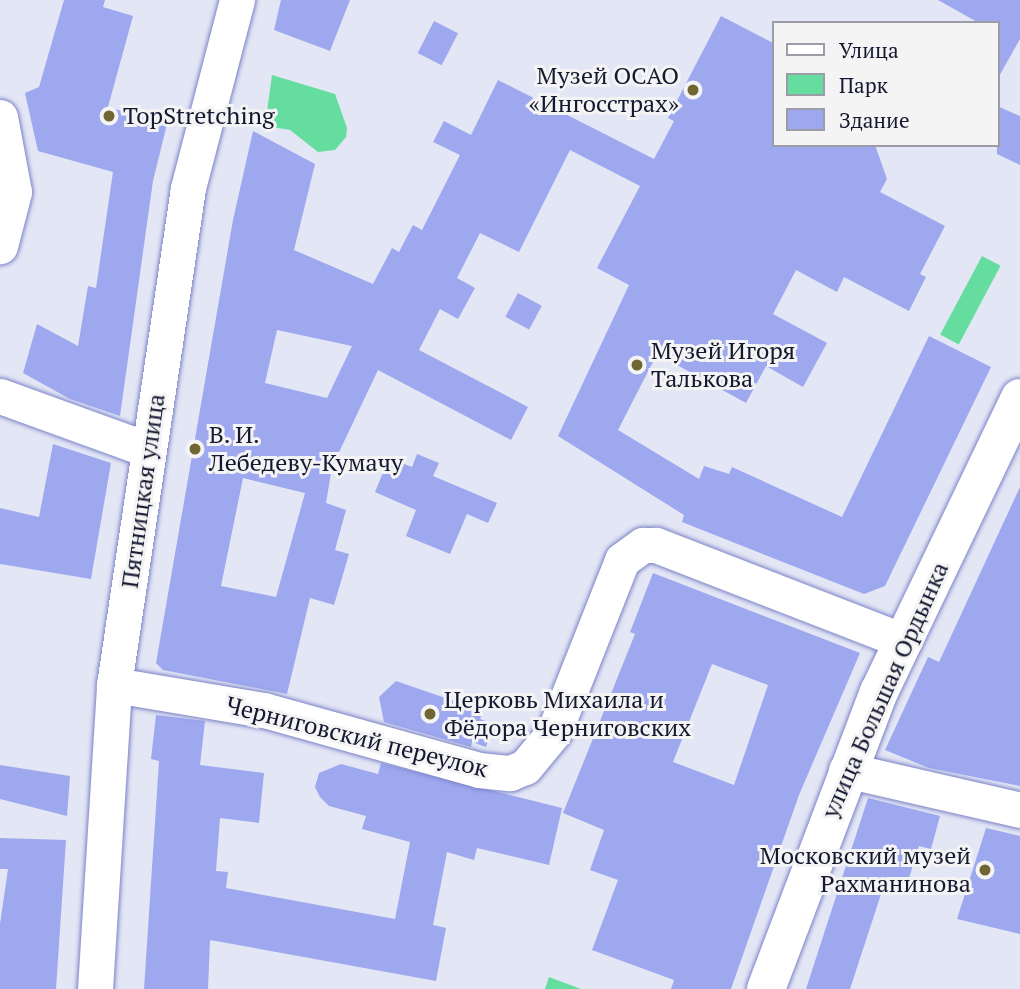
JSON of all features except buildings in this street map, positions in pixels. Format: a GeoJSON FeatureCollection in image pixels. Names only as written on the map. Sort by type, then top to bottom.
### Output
{"type":"FeatureCollection","features":[{"type":"Feature","properties":{"kind":"main road","name":"улица Большая Ордынка"},"geometry":{"type":"LineString","coordinates":[[766,989],[846,770],[904,641],[1020,398]]}},
{"type":"Feature","properties":{"kind":"street","name":"Пятницкая улица"},"geometry":{"type":"LineString","coordinates":[[95,989],[114,685],[188,188],[237,0]]}},
{"type":"Feature","properties":{"kind":"street"},"geometry":{"type":"LineString","coordinates":[[0,117],[9,146],[14,192],[0,246]]}},
{"type":"Feature","properties":{"kind":"street"},"geometry":{"type":"LineString","coordinates":[[0,396],[149,450]]}},
{"type":"Feature","properties":{"kind":"street","name":"Черниговский переулок"},"geometry":{"type":"LineString","coordinates":[[114,685],[290,716],[479,770],[510,773],[525,767],[554,732],[622,560],[643,545],[656,545],[904,641]]}},
{"type":"Feature","properties":{"kind":"street"},"geometry":{"type":"LineString","coordinates":[[846,770],[1020,810]]}},
{"type":"Feature","properties":{"kind":"green space"},"geometry":{"type":"Polygon","coordinates":[[[272,75],[335,94],[347,128],[346,137],[335,150],[318,152],[290,130],[265,126],[272,75]]]}},
{"type":"Feature","properties":{"kind":"green space"},"geometry":{"type":"Polygon","coordinates":[[[982,256],[1001,266],[959,344],[940,335],[982,256]]]}},
{"type":"Feature","properties":{"kind":"green space"},"geometry":{"type":"Polygon","coordinates":[[[549,977],[581,989],[545,989],[549,977]]]}},
{"type":"Feature","properties":{"kind":"place","name":"Музей ОСАО «Ингосстрах»"},"geometry":{"type":"Point","coordinates":[693,90]}},
{"type":"Feature","properties":{"kind":"place","name":"TopStretching"},"geometry":{"type":"Point","coordinates":[109,116]}},
{"type":"Feature","properties":{"kind":"place","name":"Музей Игоря Талькова"},"geometry":{"type":"Point","coordinates":[637,365]}},
{"type":"Feature","properties":{"kind":"place","name":"В. И. Лебедеву-Кумачу"},"geometry":{"type":"Point","coordinates":[195,449]}},
{"type":"Feature","properties":{"kind":"place","name":"Церковь Михаила и Фёдора Черниговских"},"geometry":{"type":"Point","coordinates":[430,714]}},
{"type":"Feature","properties":{"kind":"place","name":"Московский музей Рахманинова"},"geometry":{"type":"Point","coordinates":[985,870]}}]}
